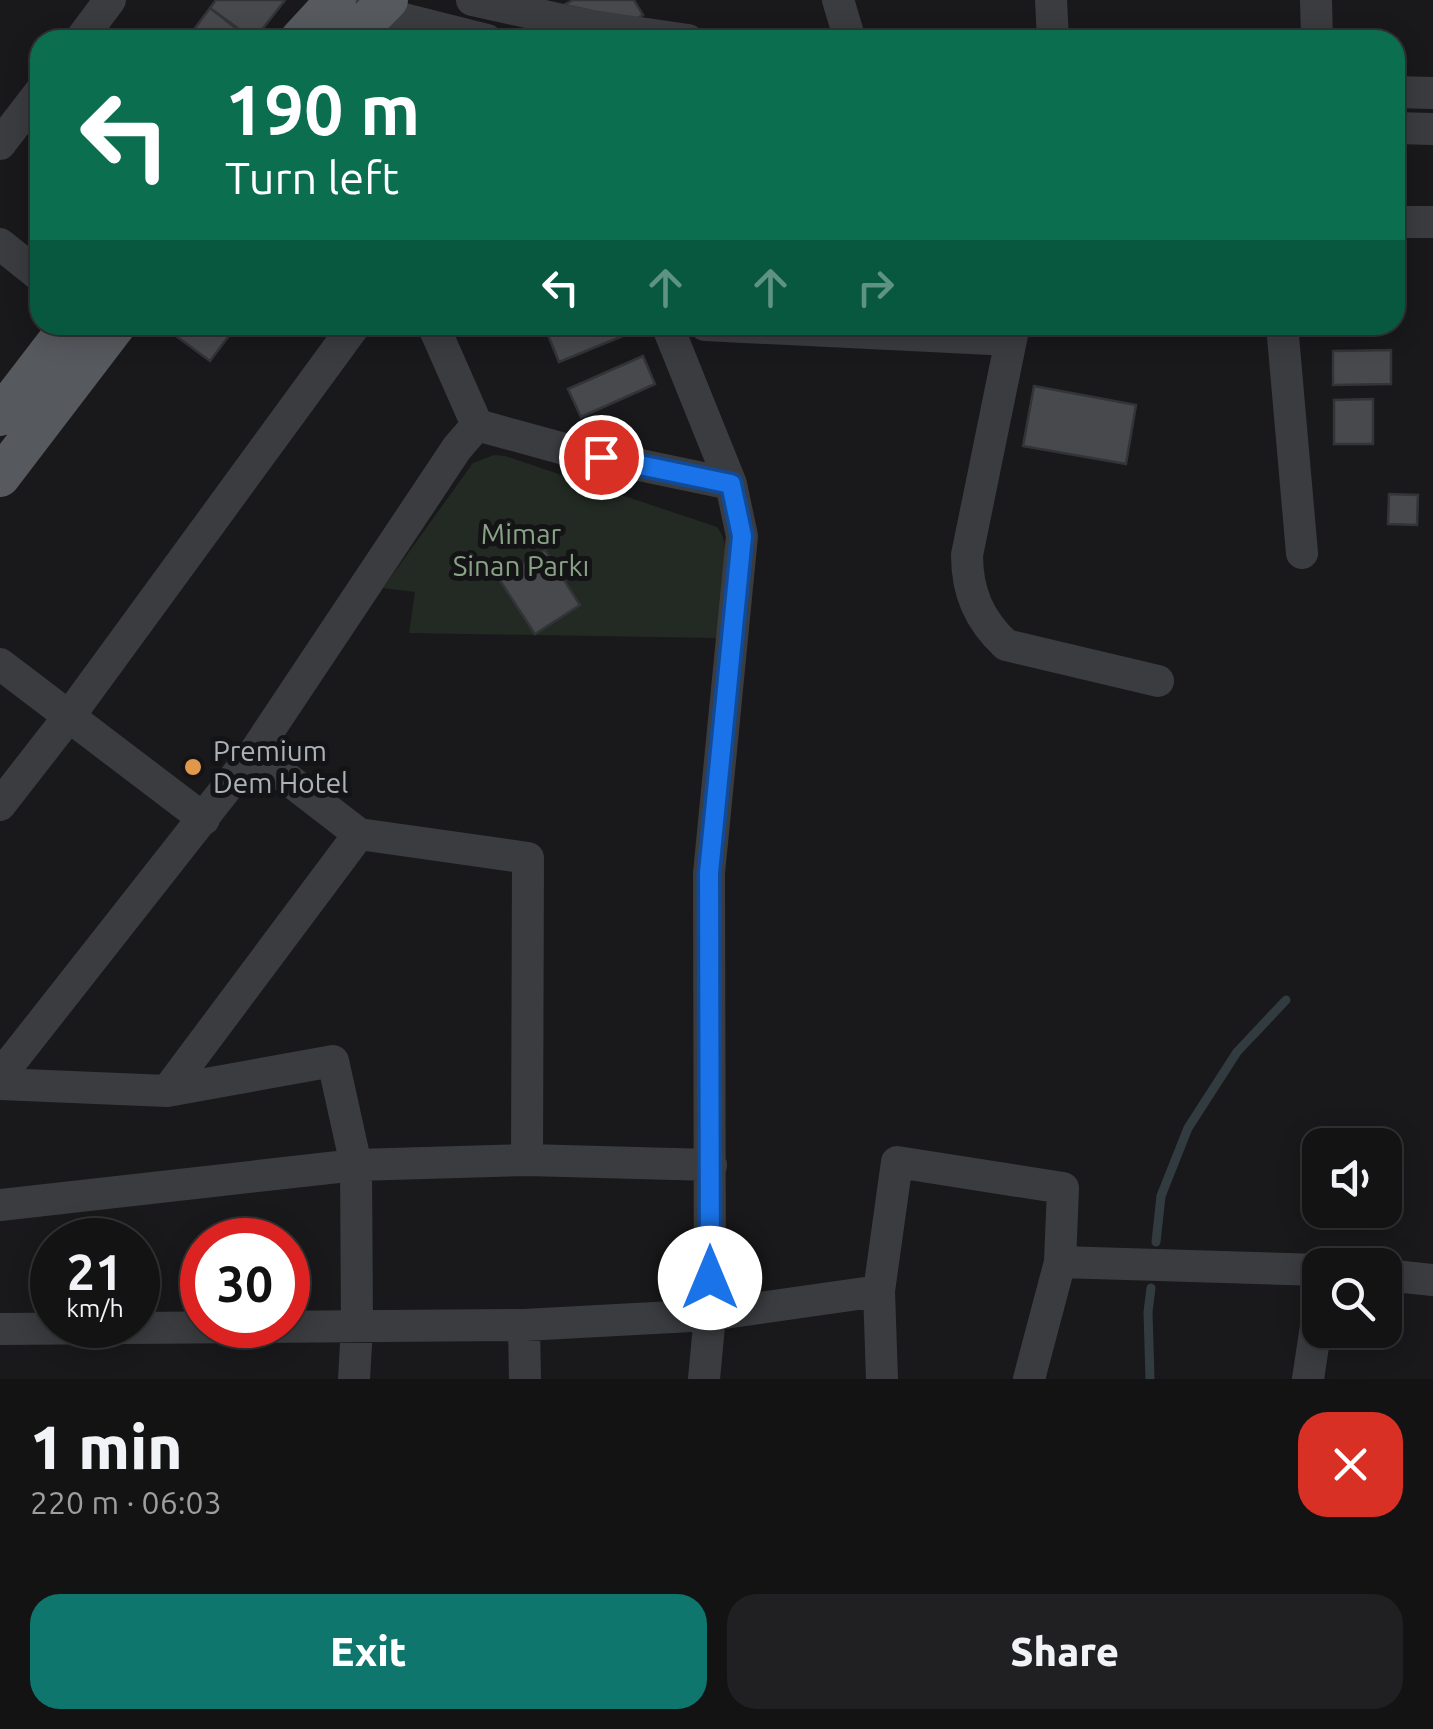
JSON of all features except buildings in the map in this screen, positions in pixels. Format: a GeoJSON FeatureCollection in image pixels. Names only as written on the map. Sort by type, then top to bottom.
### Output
{"type":"FeatureCollection","features":[{"type":"Feature","properties":{"kind":"main road"},"geometry":{"type":"LineString","coordinates":[[308,30],[336,0]]}},
{"type":"Feature","properties":{"kind":"main road"},"geometry":{"type":"LineString","coordinates":[[0,416],[62,335]]}},
{"type":"Feature","properties":{"kind":"main road"},"geometry":{"type":"LineString","coordinates":[[0,477],[108,335]]}},
{"type":"Feature","properties":{"kind":"street"},"geometry":{"type":"LineString","coordinates":[[88,30],[110,0]]}},
{"type":"Feature","properties":{"kind":"street"},"geometry":{"type":"LineString","coordinates":[[472,0],[619,30]]}},
{"type":"Feature","properties":{"kind":"street"},"geometry":{"type":"LineString","coordinates":[[838,0],[847,30]]}},
{"type":"Feature","properties":{"kind":"street"},"geometry":{"type":"LineString","coordinates":[[1051,0],[1052,30]]}},
{"type":"Feature","properties":{"kind":"street"},"geometry":{"type":"LineString","coordinates":[[1316,0],[1317,30]]}},
{"type":"Feature","properties":{"kind":"street"},"geometry":{"type":"LineString","coordinates":[[366,13],[442,30]]}},
{"type":"Feature","properties":{"kind":"street"},"geometry":{"type":"LineString","coordinates":[[1405,92],[1433,93]]}},
{"type":"Feature","properties":{"kind":"street"},"geometry":{"type":"LineString","coordinates":[[0,144],[30,105]]}},
{"type":"Feature","properties":{"kind":"street"},"geometry":{"type":"LineString","coordinates":[[1405,128],[1433,129]]}},
{"type":"Feature","properties":{"kind":"street"},"geometry":{"type":"LineString","coordinates":[[1405,222],[1433,222]]}},
{"type":"Feature","properties":{"kind":"street"},"geometry":{"type":"LineString","coordinates":[[0,244],[30,268]]}},
{"type":"Feature","properties":{"kind":"street"},"geometry":{"type":"LineString","coordinates":[[0,805],[348,335]]}},
{"type":"Feature","properties":{"kind":"street"},"geometry":{"type":"LineString","coordinates":[[437,335],[477,425]]}},
{"type":"Feature","properties":{"kind":"street"},"geometry":{"type":"LineString","coordinates":[[671,335],[731,484],[742,536],[709,873],[710,1315],[704,1379]]}},
{"type":"Feature","properties":{"kind":"street"},"geometry":{"type":"LineString","coordinates":[[1012,335],[967,555],[967,573],[976,606],[1006,645],[1158,681]]}},
{"type":"Feature","properties":{"kind":"street"},"geometry":{"type":"LineString","coordinates":[[1283,335],[1302,553]]}},
{"type":"Feature","properties":{"kind":"street"},"geometry":{"type":"LineString","coordinates":[[477,425],[568,450],[731,484]]}},
{"type":"Feature","properties":{"kind":"street"},"geometry":{"type":"LineString","coordinates":[[0,1076],[254,753],[457,448],[477,425]]}},
{"type":"Feature","properties":{"kind":"street"},"geometry":{"type":"LineString","coordinates":[[0,664],[204,819]]}},
{"type":"Feature","properties":{"kind":"street"},"geometry":{"type":"LineString","coordinates":[[254,753],[360,834],[528,858],[528,1160]]}},
{"type":"Feature","properties":{"kind":"street"},"geometry":{"type":"LineString","coordinates":[[167,1091],[360,834]]}},
{"type":"Feature","properties":{"kind":"street"},"geometry":{"type":"LineString","coordinates":[[0,1084],[167,1091],[333,1061],[356,1164],[354,1379]]}},
{"type":"Feature","properties":{"kind":"street"},"geometry":{"type":"LineString","coordinates":[[0,1205],[356,1164],[528,1160],[711,1165]]}},
{"type":"Feature","properties":{"kind":"street"},"geometry":{"type":"LineString","coordinates":[[882,1379],[879,1291],[897,1162],[1063,1188],[1060,1262],[1029,1379]]}},
{"type":"Feature","properties":{"kind":"street"},"geometry":{"type":"LineString","coordinates":[[1060,1262],[1302,1269]]}},
{"type":"Feature","properties":{"kind":"street"},"geometry":{"type":"LineString","coordinates":[[1402,1277],[1433,1280]]}},
{"type":"Feature","properties":{"kind":"street"},"geometry":{"type":"LineString","coordinates":[[0,1330],[524,1325],[710,1315],[879,1291]]}},
{"type":"Feature","properties":{"kind":"street"},"geometry":{"type":"LineString","coordinates":[[524,1325],[525,1379]]}},
{"type":"Feature","properties":{"kind":"street"},"geometry":{"type":"LineString","coordinates":[[1308,1379],[1313,1348]]}},
{"type":"Feature","properties":{"kind":"green space","name":"Mimar Sinan Parkı"},"geometry":{"type":"Polygon","coordinates":[[[494,455],[717,527],[723,537],[726,564],[716,638],[409,633],[415,592],[383,588],[473,463],[494,455]]]}},
{"type":"Feature","properties":{"kind":"waterway"},"geometry":{"type":"LineString","coordinates":[[1156,1242],[1161,1196],[1188,1128],[1237,1052],[1286,1000]]}},
{"type":"Feature","properties":{"kind":"waterway"},"geometry":{"type":"LineString","coordinates":[[1150,1379],[1151,1288]]}},
{"type":"Feature","properties":{"kind":"place","name":"Premium Dem Hotel"},"geometry":{"type":"Point","coordinates":[193,767]}},
{"type":"Feature","properties":{"kind":"route"},"geometry":{"type":"LineString","coordinates":[[601,457],[731,484],[742,536],[709,873],[710,1278]]}}]}
